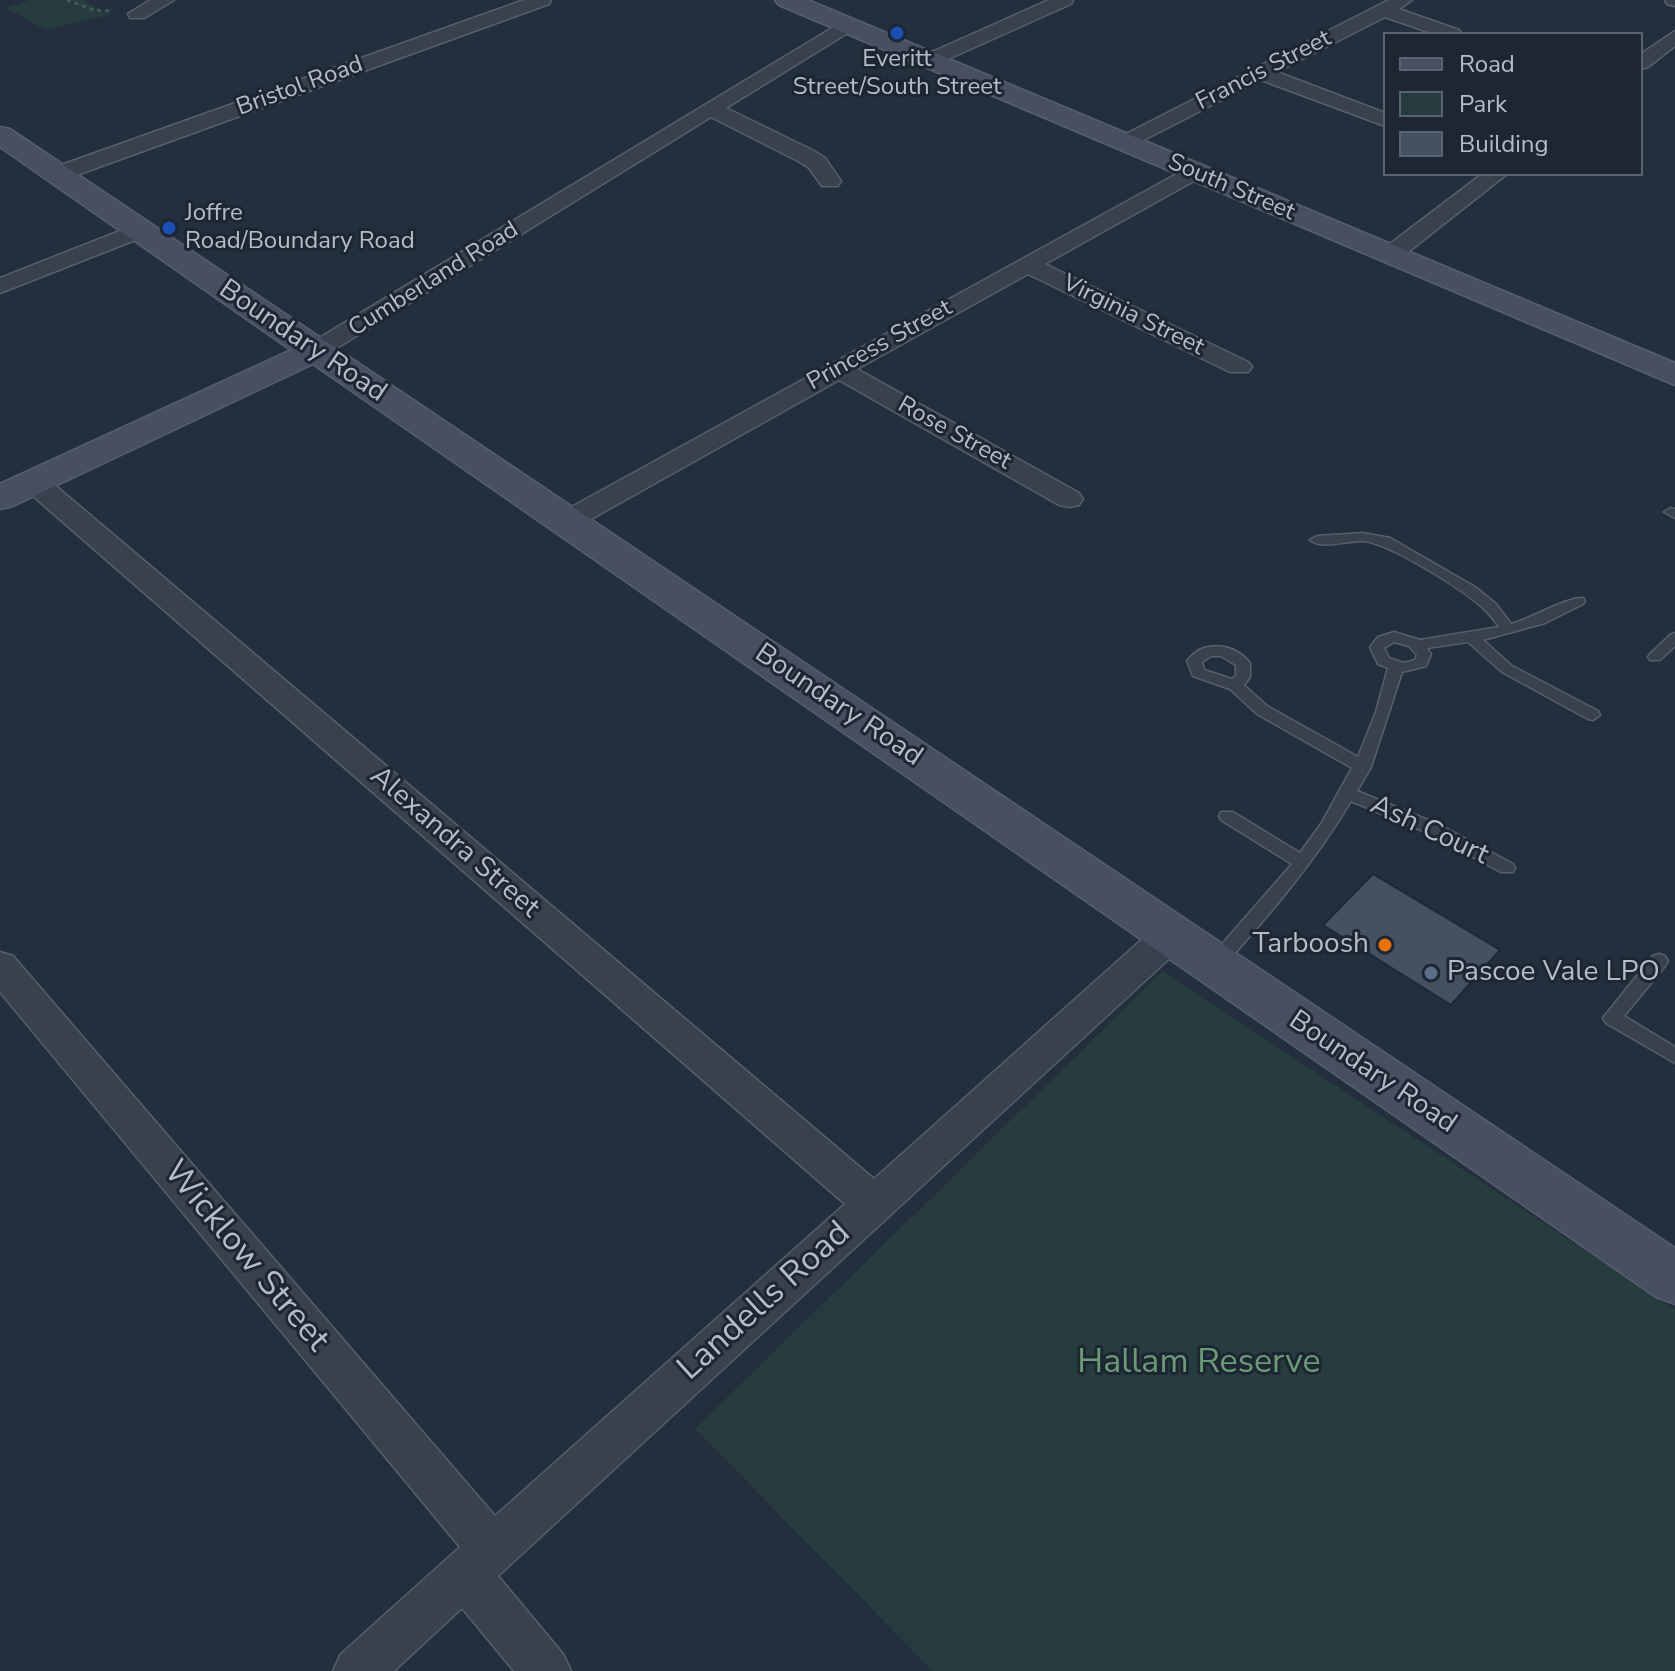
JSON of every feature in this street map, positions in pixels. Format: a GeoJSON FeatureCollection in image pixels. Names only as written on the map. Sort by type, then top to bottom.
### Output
{"type":"FeatureCollection","features":[{"type":"Feature","properties":{"kind":"main road","name":"South Street"},"geometry":{"type":"LineString","coordinates":[[787,0],[1675,375]]}},
{"type":"Feature","properties":{"kind":"main road","name":"Boundary Road"},"geometry":{"type":"LineString","coordinates":[[0,135],[1675,1279]]}},
{"type":"Feature","properties":{"kind":"main road","name":"Cumberland Road"},"geometry":{"type":"LineString","coordinates":[[0,498],[315,351]]}},
{"type":"Feature","properties":{"kind":"street"},"geometry":{"type":"LineString","coordinates":[[137,14],[165,0]]}},
{"type":"Feature","properties":{"kind":"street","name":"Bristol Road"},"geometry":{"type":"LineString","coordinates":[[58,174],[542,0]]}},
{"type":"Feature","properties":{"kind":"street"},"geometry":{"type":"LineString","coordinates":[[930,60],[1064,0]]}},
{"type":"Feature","properties":{"kind":"street","name":"Francis Street"},"geometry":{"type":"LineString","coordinates":[[1125,142],[1403,0]]}},
{"type":"Feature","properties":{"kind":"street"},"geometry":{"type":"LineString","coordinates":[[1383,10],[1446,32]]}},
{"type":"Feature","properties":{"kind":"street","name":"Cumberland Road"},"geometry":{"type":"LineString","coordinates":[[315,351],[713,110],[847,25]]}},
{"type":"Feature","properties":{"kind":"street"},"geometry":{"type":"LineString","coordinates":[[1643,61],[1675,37]]}},
{"type":"Feature","properties":{"kind":"street"},"geometry":{"type":"LineString","coordinates":[[1260,73],[1383,119]]}},
{"type":"Feature","properties":{"kind":"street"},"geometry":{"type":"LineString","coordinates":[[713,110],[806,156],[817,163],[830,181]]}},
{"type":"Feature","properties":{"kind":"street","name":"Princess Street"},"geometry":{"type":"LineString","coordinates":[[567,521],[1193,172]]}},
{"type":"Feature","properties":{"kind":"street"},"geometry":{"type":"LineString","coordinates":[[1390,255],[1493,176]]}},
{"type":"Feature","properties":{"kind":"street"},"geometry":{"type":"LineString","coordinates":[[0,286],[140,230]]}},
{"type":"Feature","properties":{"kind":"street","name":"Virginia Street"},"geometry":{"type":"LineString","coordinates":[[1028,265],[1239,367]]}},
{"type":"Feature","properties":{"kind":"street","name":"Rose Street"},"geometry":{"type":"LineString","coordinates":[[838,369],[1069,499]]}},
{"type":"Feature","properties":{"kind":"street","name":"Alexandra Street"},"geometry":{"type":"LineString","coordinates":[[34,482],[874,1204]]}},
{"type":"Feature","properties":{"kind":"street","name":"Landells Road"},"geometry":{"type":"LineString","coordinates":[[358,1671],[1171,935]]}},
{"type":"Feature","properties":{"kind":"street","name":"Wicklow Street"},"geometry":{"type":"LineString","coordinates":[[0,966],[478,1561],[546,1671]]}},
{"type":"Feature","properties":{"kind":"lane"},"geometry":{"type":"LineString","coordinates":[[1317,540],[1363,537],[1385,541],[1470,590],[1491,607],[1508,629]]}},
{"type":"Feature","properties":{"kind":"lane"},"geometry":{"type":"LineString","coordinates":[[1418,645],[1424,654],[1421,663],[1411,668],[1396,667],[1379,657],[1379,643],[1399,637],[1418,645],[1471,637],[1542,619],[1578,601]]}},
{"type":"Feature","properties":{"kind":"lane"},"geometry":{"type":"LineString","coordinates":[[1471,637],[1507,669],[1593,715]]}},
{"type":"Feature","properties":{"kind":"lane"},"geometry":{"type":"LineString","coordinates":[[1655,657],[1675,638]]}},
{"type":"Feature","properties":{"kind":"lane"},"geometry":{"type":"LineString","coordinates":[[1214,965],[1303,863],[1349,794],[1363,767],[1388,701],[1396,667]]}},
{"type":"Feature","properties":{"kind":"lane"},"geometry":{"type":"LineString","coordinates":[[1235,685],[1262,710],[1363,767]]}},
{"type":"Feature","properties":{"kind":"lane","name":"Ash Court"},"geometry":{"type":"LineString","coordinates":[[1349,794],[1434,829],[1507,868]]}},
{"type":"Feature","properties":{"kind":"lane"},"geometry":{"type":"LineString","coordinates":[[1227,816],[1303,863]]}},
{"type":"Feature","properties":{"kind":"lane"},"geometry":{"type":"LineString","coordinates":[[1659,961],[1612,1018],[1675,1056]]}},
{"type":"Feature","properties":{"kind":"path"},"geometry":{"type":"LineString","coordinates":[[67,0],[94,10],[113,11]]}},
{"type":"Feature","properties":{"kind":"green space"},"geometry":{"type":"Polygon","coordinates":[[[30,0],[84,0],[101,10],[113,11],[108,15],[45,30],[6,8],[30,0]]]}},
{"type":"Feature","properties":{"kind":"green space","name":"Hallam Reserve"},"geometry":{"type":"Polygon","coordinates":[[[1163,971],[1675,1310],[1675,1671],[933,1671],[695,1429],[1163,971]]]}},
{"type":"Feature","properties":{"kind":"building"},"geometry":{"type":"Polygon","coordinates":[[[1373,874],[1500,950],[1451,1005],[1323,925],[1373,874]]]}},
{"type":"Feature","properties":{"kind":"place","name":"Everitt Street/South Street"},"geometry":{"type":"Point","coordinates":[897,33]}},
{"type":"Feature","properties":{"kind":"place","name":"Joffre Road/Boundary Road"},"geometry":{"type":"Point","coordinates":[169,228]}},
{"type":"Feature","properties":{"kind":"place","name":"Tarboosh"},"geometry":{"type":"Point","coordinates":[1385,945]}},
{"type":"Feature","properties":{"kind":"place","name":"Pascoe Vale LPO"},"geometry":{"type":"Point","coordinates":[1431,973]}}]}
